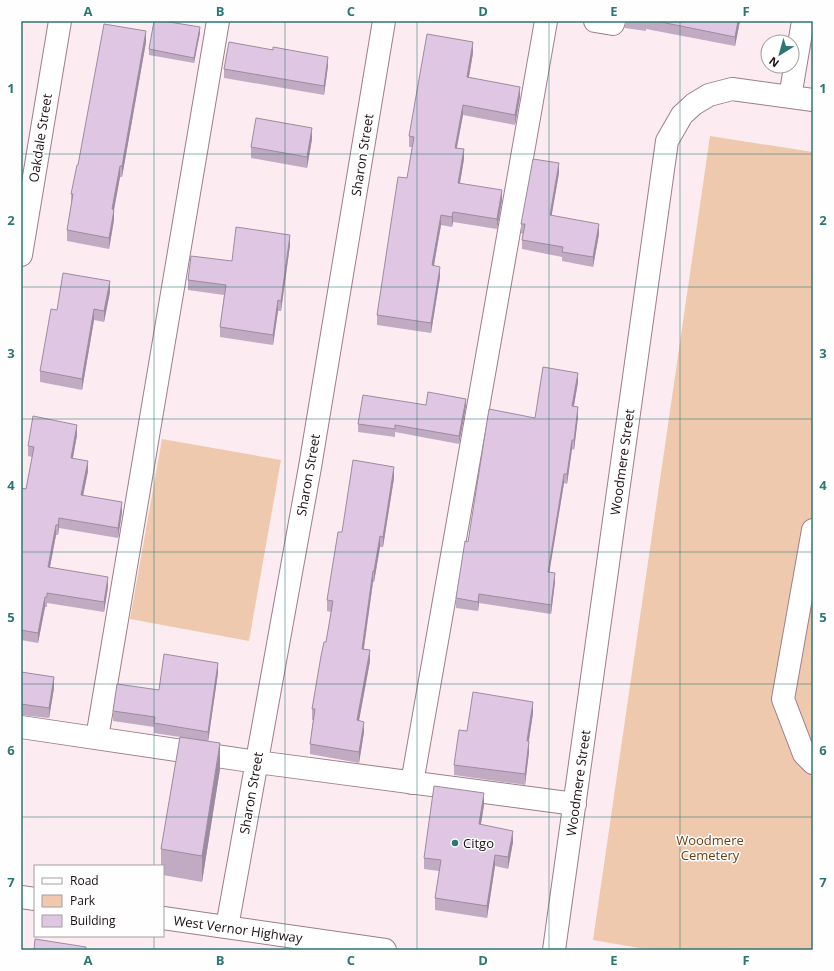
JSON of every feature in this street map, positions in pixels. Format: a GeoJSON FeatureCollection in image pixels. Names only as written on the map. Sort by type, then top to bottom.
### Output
{"type":"FeatureCollection","features":[{"type":"Feature","properties":{"kind":"street","name":"Oakdale Street"},"geometry":{"type":"LineString","coordinates":[[21,255],[60,21]]}},
{"type":"Feature","properties":{"kind":"street"},"geometry":{"type":"LineString","coordinates":[[97,738],[218,21]]}},
{"type":"Feature","properties":{"kind":"street","name":"Sharon Street"},"geometry":{"type":"LineString","coordinates":[[227,927],[310,467],[384,21]]}},
{"type":"Feature","properties":{"kind":"street"},"geometry":{"type":"LineString","coordinates":[[412,783],[546,21]]}},
{"type":"Feature","properties":{"kind":"street"},"geometry":{"type":"LineString","coordinates":[[595,21],[613,24],[614,21]]}},
{"type":"Feature","properties":{"kind":"street"},"geometry":{"type":"LineString","coordinates":[[790,97],[803,21]]}},
{"type":"Feature","properties":{"kind":"street","name":"Woodmere Street"},"geometry":{"type":"LineString","coordinates":[[554,950],[667,141],[682,115],[694,104],[709,95],[732,89],[813,100]]}},
{"type":"Feature","properties":{"kind":"street"},"geometry":{"type":"LineString","coordinates":[[813,530],[783,699],[804,754],[813,763]]}},
{"type":"Feature","properties":{"kind":"street"},"geometry":{"type":"LineString","coordinates":[[21,727],[256,762],[575,804]]}},
{"type":"Feature","properties":{"kind":"street"},"geometry":{"type":"LineString","coordinates":[[21,897],[34,899]]}},
{"type":"Feature","properties":{"kind":"street","name":"West Vernor Highway"},"geometry":{"type":"LineString","coordinates":[[164,918],[227,927],[275,942],[385,950]]}},
{"type":"Feature","properties":{"kind":"green space","name":"Woodmere Cemetery"},"geometry":{"type":"Polygon","coordinates":[[[710,136],[813,152],[813,950],[650,950],[593,940],[710,136]]]}},
{"type":"Feature","properties":{"kind":"green space"},"geometry":{"type":"Polygon","coordinates":[[[162,439],[281,460],[249,641],[130,619],[162,439]]]}},
{"type":"Feature","properties":{"kind":"building"},"geometry":{"type":"Polygon","coordinates":[[[154,21],[200,27],[194,58],[149,49],[154,21]]]}},
{"type":"Feature","properties":{"kind":"building"},"geometry":{"type":"Polygon","coordinates":[[[656,21],[738,21],[735,37],[656,21]]]}},
{"type":"Feature","properties":{"kind":"building"},"geometry":{"type":"Polygon","coordinates":[[[104,24],[146,31],[122,166],[120,166],[112,209],[114,210],[109,238],[67,230],[73,194],[71,194],[78,165],[104,24]]]}},
{"type":"Feature","properties":{"kind":"building"},"geometry":{"type":"Polygon","coordinates":[[[427,34],[473,42],[467,77],[520,87],[515,115],[463,105],[455,148],[464,149],[458,183],[502,190],[497,219],[453,212],[452,217],[441,215],[432,265],[440,267],[431,323],[377,315],[398,177],[407,178],[414,137],[409,136],[427,34]]]}},
{"type":"Feature","properties":{"kind":"building"},"geometry":{"type":"Polygon","coordinates":[[[229,42],[273,50],[273,47],[328,57],[324,86],[224,69],[229,42]]]}},
{"type":"Feature","properties":{"kind":"building"},"geometry":{"type":"Polygon","coordinates":[[[256,118],[312,128],[307,157],[251,147],[256,118]]]}},
{"type":"Feature","properties":{"kind":"building"},"geometry":{"type":"Polygon","coordinates":[[[533,159],[559,163],[550,215],[599,224],[593,257],[562,252],[563,247],[522,240],[525,224],[521,224],[533,159]]]}},
{"type":"Feature","properties":{"kind":"building"},"geometry":{"type":"Polygon","coordinates":[[[236,227],[290,235],[281,301],[278,300],[273,335],[220,327],[226,285],[188,280],[191,256],[232,261],[236,227]]]}},
{"type":"Feature","properties":{"kind":"building"},"geometry":{"type":"Polygon","coordinates":[[[63,273],[110,281],[104,311],[94,309],[82,379],[40,371],[51,309],[57,310],[63,273]]]}},
{"type":"Feature","properties":{"kind":"building"},"geometry":{"type":"Polygon","coordinates":[[[543,367],[578,373],[572,406],[578,407],[574,440],[572,440],[567,474],[564,474],[548,572],[555,573],[551,605],[479,594],[478,602],[456,598],[465,541],[468,542],[489,409],[535,418],[543,367]]]}},
{"type":"Feature","properties":{"kind":"building"},"geometry":{"type":"Polygon","coordinates":[[[428,392],[466,399],[459,436],[395,425],[395,429],[358,424],[363,395],[426,405],[428,392]]]}},
{"type":"Feature","properties":{"kind":"building"},"geometry":{"type":"Polygon","coordinates":[[[33,416],[77,425],[71,458],[88,461],[81,495],[122,502],[118,528],[59,518],[58,525],[56,525],[48,567],[108,577],[104,602],[47,593],[38,633],[21,630],[21,488],[26,489],[34,447],[28,446],[33,416]]]}},
{"type":"Feature","properties":{"kind":"building"},"geometry":{"type":"Polygon","coordinates":[[[353,460],[394,467],[383,537],[380,536],[373,571],[362,649],[370,650],[357,720],[364,722],[359,752],[310,744],[315,709],[312,709],[321,656],[324,642],[326,642],[333,601],[327,600],[338,532],[342,532],[353,460]]]}},
{"type":"Feature","properties":{"kind":"building"},"geometry":{"type":"Polygon","coordinates":[[[164,654],[218,663],[208,732],[154,723],[155,717],[113,711],[117,684],[159,690],[164,654]]]}},
{"type":"Feature","properties":{"kind":"building"},"geometry":{"type":"Polygon","coordinates":[[[21,672],[54,677],[49,708],[21,704],[21,672]]]}},
{"type":"Feature","properties":{"kind":"building"},"geometry":{"type":"Polygon","coordinates":[[[473,692],[533,702],[527,741],[529,741],[525,774],[454,765],[459,730],[467,731],[473,692]]]}},
{"type":"Feature","properties":{"kind":"building"},"geometry":{"type":"Polygon","coordinates":[[[180,737],[220,743],[202,856],[161,849],[180,737]]]}},
{"type":"Feature","properties":{"kind":"building"},"geometry":{"type":"Polygon","coordinates":[[[434,786],[484,793],[479,824],[513,831],[508,857],[495,855],[487,906],[435,898],[441,860],[424,858],[434,786]]]}},
{"type":"Feature","properties":{"kind":"building"},"geometry":{"type":"Polygon","coordinates":[[[35,939],[86,947],[86,950],[34,950],[35,939]]]}},
{"type":"Feature","properties":{"kind":"place","name":"Citgo"},"geometry":{"type":"Point","coordinates":[455,843]}}]}
